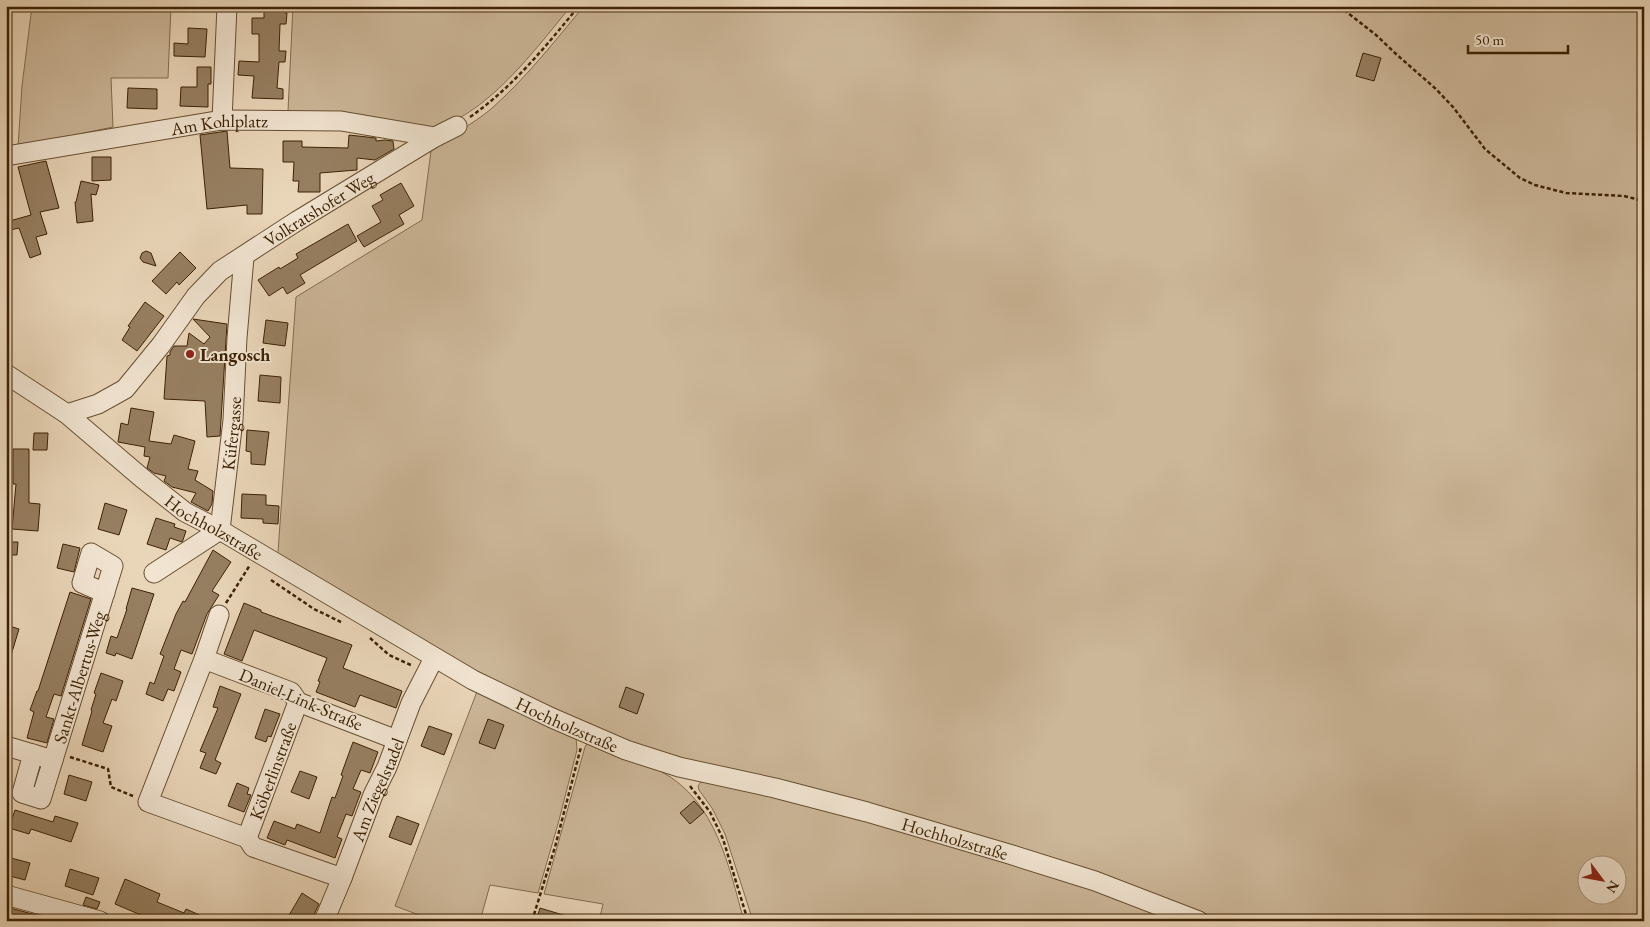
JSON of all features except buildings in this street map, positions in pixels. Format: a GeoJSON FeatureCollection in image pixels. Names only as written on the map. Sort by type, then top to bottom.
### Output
{"type":"FeatureCollection","features":[{"type":"Feature","properties":{"kind":"street"},"geometry":{"type":"LineString","coordinates":[[222,120],[227,6]]}},
{"type":"Feature","properties":{"kind":"street","name":"Am Kohlplatz"},"geometry":{"type":"LineString","coordinates":[[6,156],[222,120],[341,122],[435,137]]}},
{"type":"Feature","properties":{"kind":"street","name":"Volkratshofer Weg"},"geometry":{"type":"LineString","coordinates":[[67,414],[98,404],[125,389],[161,346],[196,296],[220,271],[297,221],[435,137],[457,126]]}},
{"type":"Feature","properties":{"kind":"street","name":"Küfergasse"},"geometry":{"type":"LineString","coordinates":[[220,530],[233,420],[237,338],[244,257]]}},
{"type":"Feature","properties":{"kind":"street","name":"Hochholzstraße"},"geometry":{"type":"LineString","coordinates":[[6,374],[67,414],[185,512],[220,530],[430,665],[626,750],[679,767],[775,788],[913,826],[1095,881],[1199,921]]}},
{"type":"Feature","properties":{"kind":"street"},"geometry":{"type":"LineString","coordinates":[[154,573],[220,530]]}},
{"type":"Feature","properties":{"kind":"street","name":"Sankt-Albertus-Weg"},"geometry":{"type":"LineString","coordinates":[[34,754],[22,793],[41,799],[105,593]]}},
{"type":"Feature","properties":{"kind":"street"},"geometry":{"type":"LineString","coordinates":[[218,615],[204,659],[148,802],[247,838],[253,847],[342,878]]}},
{"type":"Feature","properties":{"kind":"street","name":"Daniel-Link-Straße"},"geometry":{"type":"LineString","coordinates":[[204,659],[291,692],[298,702],[397,740]]}},
{"type":"Feature","properties":{"kind":"street","name":"Am Ziegelstadel"},"geometry":{"type":"LineString","coordinates":[[324,921],[411,703],[430,665]]}},
{"type":"Feature","properties":{"kind":"street","name":"Köberlinstraße"},"geometry":{"type":"LineString","coordinates":[[247,838],[298,702]]}},
{"type":"Feature","properties":{"kind":"street","name":"Sankt-Albertus-Weg"},"geometry":{"type":"LineString","coordinates":[[6,746],[34,754],[54,756]]}},
{"type":"Feature","properties":{"kind":"street"},"geometry":{"type":"LineString","coordinates":[[6,895],[61,916],[100,921]]}},
{"type":"Feature","properties":{"kind":"path"},"geometry":{"type":"LineString","coordinates":[[457,126],[479,111],[519,75],[578,6]]}},
{"type":"Feature","properties":{"kind":"path"},"geometry":{"type":"LineString","coordinates":[[1339,6],[1376,35],[1436,89],[1453,106],[1485,149],[1520,178],[1535,185],[1566,193],[1624,196],[1644,201]]}},
{"type":"Feature","properties":{"kind":"path"},"geometry":{"type":"LineString","coordinates":[[218,615],[257,554]]}},
{"type":"Feature","properties":{"kind":"path"},"geometry":{"type":"LineString","coordinates":[[264,576],[314,609],[344,623]]}},
{"type":"Feature","properties":{"kind":"path"},"geometry":{"type":"LineString","coordinates":[[367,636],[390,655],[430,665]]}},
{"type":"Feature","properties":{"kind":"path"},"geometry":{"type":"LineString","coordinates":[[532,921],[565,810],[584,733]]}},
{"type":"Feature","properties":{"kind":"path"},"geometry":{"type":"LineString","coordinates":[[54,756],[108,769],[111,787],[148,802]]}},
{"type":"Feature","properties":{"kind":"path"},"geometry":{"type":"LineString","coordinates":[[679,767],[710,812],[723,839],[748,921]]}},
{"type":"Feature","properties":{"kind":"shaded area"},"geometry":{"type":"Polygon","coordinates":[[[32,6],[171,6],[168,78],[111,78],[113,127],[18,147],[22,86],[32,6]]]}},
{"type":"Feature","properties":{"kind":"shaded area"},"geometry":{"type":"Polygon","coordinates":[[[293,6],[571,6],[526,60],[489,97],[470,112],[450,122],[430,128],[288,111],[293,6]]]}},
{"type":"Feature","properties":{"kind":"shaded area"},"geometry":{"type":"Polygon","coordinates":[[[584,6],[1644,6],[1644,921],[1214,921],[670,759],[527,701],[275,555],[278,552],[296,297],[422,220],[431,151],[484,115],[516,85],[584,6]]]}},
{"type":"Feature","properties":{"kind":"shaded area"},"geometry":{"type":"Polygon","coordinates":[[[478,689],[576,738],[577,750],[538,893],[490,885],[480,921],[435,921],[395,906],[478,689]]]}},
{"type":"Feature","properties":{"kind":"shaded area"},"geometry":{"type":"Polygon","coordinates":[[[588,742],[653,767],[680,785],[695,800],[708,818],[718,837],[744,921],[599,921],[603,904],[544,894],[588,742]]]}},
{"type":"Feature","properties":{"kind":"shaded area"},"geometry":{"type":"Polygon","coordinates":[[[702,780],[758,790],[1033,867],[1184,921],[753,921],[725,834],[712,808],[699,790],[698,786],[702,780]]]}},
{"type":"Feature","properties":{"kind":"place","name":"Langosch"},"geometry":{"type":"Point","coordinates":[190,354]}}]}
